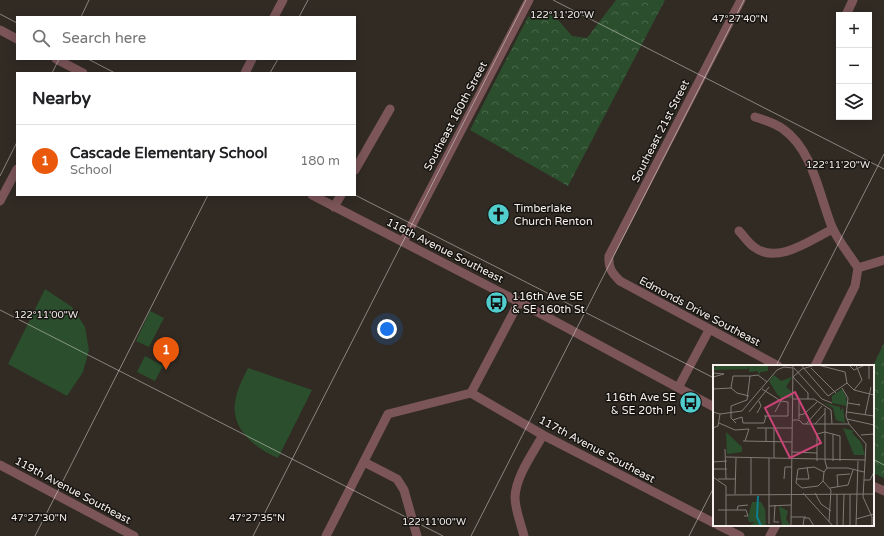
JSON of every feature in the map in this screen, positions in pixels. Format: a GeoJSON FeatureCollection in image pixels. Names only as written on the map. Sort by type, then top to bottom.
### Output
{"type":"FeatureCollection","features":[{"type":"Feature","properties":{"kind":"street"},"geometry":{"type":"LineString","coordinates":[[275,16],[283,0]]}},
{"type":"Feature","properties":{"kind":"street","name":"Southeast 160th Street"},"geometry":{"type":"LineString","coordinates":[[403,242],[529,0]]}},
{"type":"Feature","properties":{"kind":"street","name":"Southeast 21st Street"},"geometry":{"type":"LineString","coordinates":[[613,274],[608,265],[609,256],[741,0]]}},
{"type":"Feature","properties":{"kind":"street"},"geometry":{"type":"LineString","coordinates":[[847,12],[853,0]]}},
{"type":"Feature","properties":{"kind":"street"},"geometry":{"type":"LineString","coordinates":[[0,30],[16,38]]}},
{"type":"Feature","properties":{"kind":"street"},"geometry":{"type":"LineString","coordinates":[[57,60],[70,70]]}},
{"type":"Feature","properties":{"kind":"street"},"geometry":{"type":"LineString","coordinates":[[246,72],[252,60]]}},
{"type":"Feature","properties":{"kind":"street"},"geometry":{"type":"LineString","coordinates":[[356,168],[390,108]]}},
{"type":"Feature","properties":{"kind":"street"},"geometry":{"type":"LineString","coordinates":[[755,117],[772,122],[798,142],[808,161],[833,228],[858,268],[855,286],[815,365]]}},
{"type":"Feature","properties":{"kind":"street"},"geometry":{"type":"LineString","coordinates":[[0,201],[16,171]]}},
{"type":"Feature","properties":{"kind":"street","name":"116th Avenue Southeast"},"geometry":{"type":"LineString","coordinates":[[314,196],[519,302],[713,406]]}},
{"type":"Feature","properties":{"kind":"street"},"geometry":{"type":"LineString","coordinates":[[334,207],[340,196]]}},
{"type":"Feature","properties":{"kind":"street"},"geometry":{"type":"LineString","coordinates":[[739,231],[753,247],[763,252],[775,255],[787,251],[833,228]]}},
{"type":"Feature","properties":{"kind":"street"},"geometry":{"type":"LineString","coordinates":[[858,268],[884,260]]}},
{"type":"Feature","properties":{"kind":"street","name":"Edmonds Drive Southeast"},"geometry":{"type":"LineString","coordinates":[[613,274],[620,281],[776,365]]}},
{"type":"Feature","properties":{"kind":"street"},"geometry":{"type":"LineString","coordinates":[[326,536],[388,414],[471,393],[519,302]]}},
{"type":"Feature","properties":{"kind":"street"},"geometry":{"type":"LineString","coordinates":[[678,388],[709,330]]}},
{"type":"Feature","properties":{"kind":"street","name":"117th Avenue Southeast"},"geometry":{"type":"LineString","coordinates":[[471,393],[543,435],[713,522]]}},
{"type":"Feature","properties":{"kind":"street"},"geometry":{"type":"LineString","coordinates":[[524,536],[517,508],[517,485],[543,435]]}},
{"type":"Feature","properties":{"kind":"street"},"geometry":{"type":"LineString","coordinates":[[364,462],[397,478],[404,490],[417,536]]}},
{"type":"Feature","properties":{"kind":"street","name":"119th Avenue Southeast"},"geometry":{"type":"LineString","coordinates":[[0,465],[134,536]]}},
{"type":"Feature","properties":{"kind":"street"},"geometry":{"type":"LineString","coordinates":[[874,486],[884,491]]}},
{"type":"Feature","properties":{"kind":"street"},"geometry":{"type":"LineString","coordinates":[[720,526],[740,536]]}},
{"type":"Feature","properties":{"kind":"street"},"geometry":{"type":"LineString","coordinates":[[770,536],[775,526]]}},
{"type":"Feature","properties":{"kind":"green space"},"geometry":{"type":"Polygon","coordinates":[[[616,0],[665,0],[568,186],[470,130],[528,17],[547,12],[559,21],[572,36],[587,38],[616,0]]]}},
{"type":"Feature","properties":{"kind":"green space"},"geometry":{"type":"Polygon","coordinates":[[[45,289],[72,307],[85,327],[89,350],[83,372],[67,396],[8,364],[45,289]]]}},
{"type":"Feature","properties":{"kind":"green space"},"geometry":{"type":"Polygon","coordinates":[[[150,311],[164,318],[149,347],[136,341],[150,311]]]}},
{"type":"Feature","properties":{"kind":"green space"},"geometry":{"type":"Polygon","coordinates":[[[884,343],[884,478],[874,473],[873,365],[884,343]]]}},
{"type":"Feature","properties":{"kind":"green space"},"geometry":{"type":"Polygon","coordinates":[[[145,356],[163,366],[155,381],[137,372],[145,356]]]}},
{"type":"Feature","properties":{"kind":"green space"},"geometry":{"type":"Polygon","coordinates":[[[248,368],[312,390],[278,458],[261,449],[247,437],[237,421],[235,412],[236,398],[248,368]]]}},
{"type":"Feature","properties":{"kind":"place","name":"Timberlake Church Renton"},"geometry":{"type":"Point","coordinates":[499,214]}},
{"type":"Feature","properties":{"kind":"place","name":"116th Ave SE & SE 160th St"},"geometry":{"type":"Point","coordinates":[497,302]}},
{"type":"Feature","properties":{"kind":"place","name":"Cascade Elementary School"},"geometry":{"type":"Point","coordinates":[166,370]}},
{"type":"Feature","properties":{"kind":"place","name":"116th Ave SE & SE 20th Pl"},"geometry":{"type":"Point","coordinates":[691,403]}}]}
